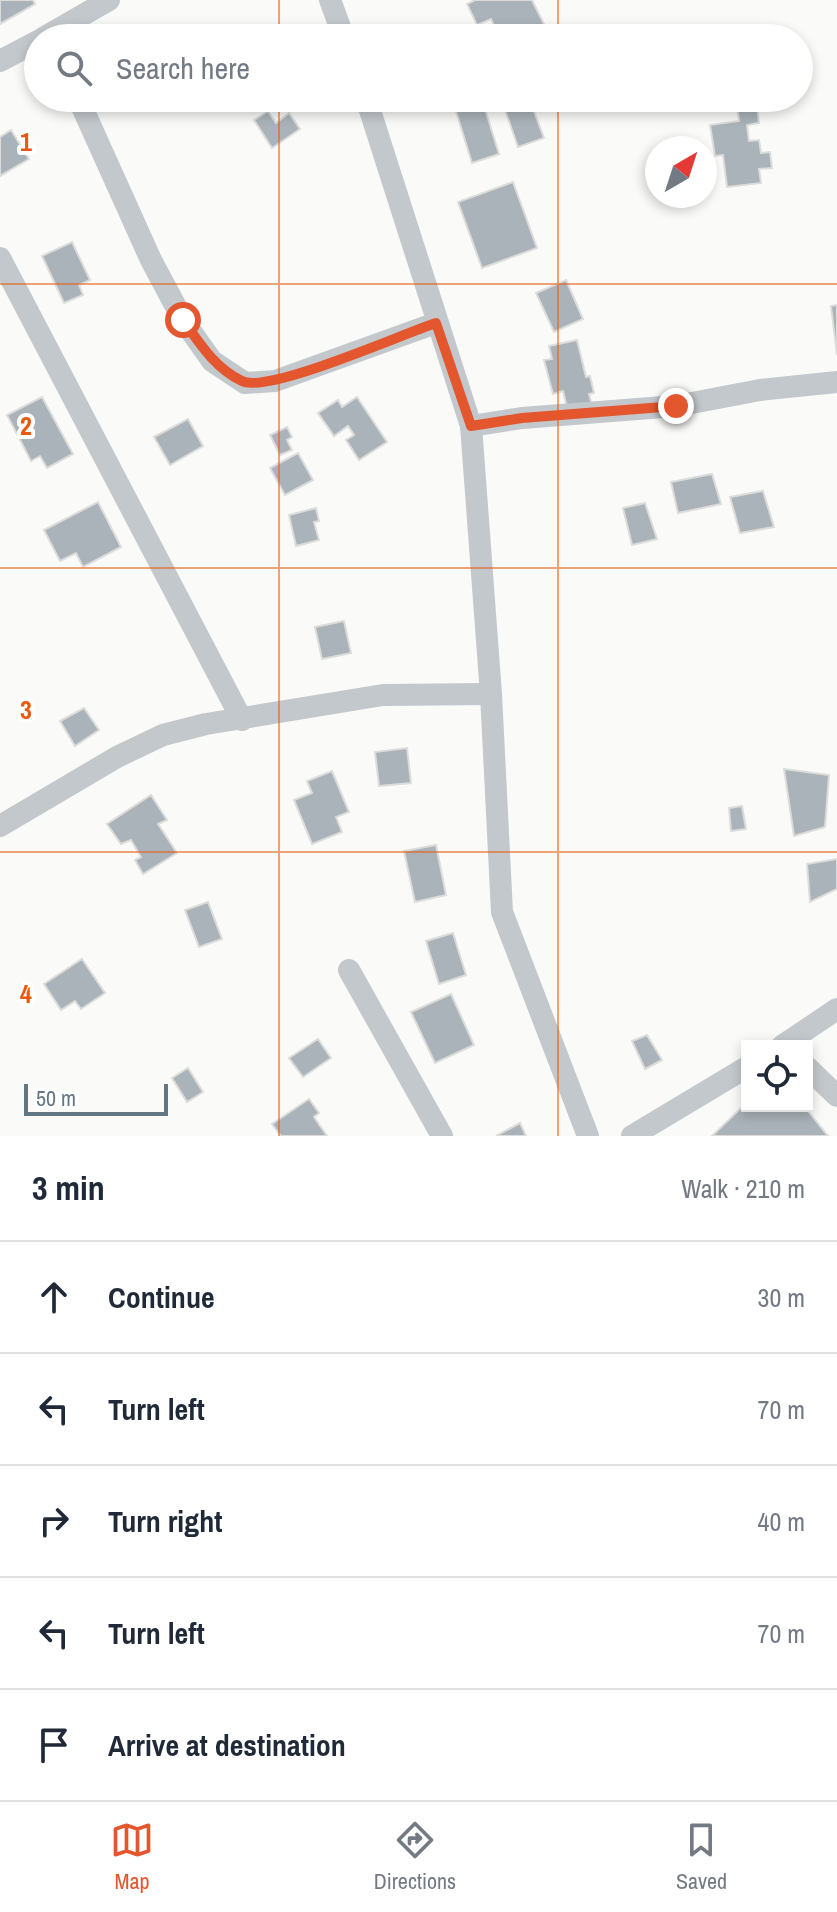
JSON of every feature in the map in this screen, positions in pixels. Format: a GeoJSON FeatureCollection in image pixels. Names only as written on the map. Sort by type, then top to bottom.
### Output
{"type":"FeatureCollection","features":[{"type":"Feature","properties":{"kind":"street"},"geometry":{"type":"LineString","coordinates":[[69,24],[109,0]]}},
{"type":"Feature","properties":{"kind":"street"},"geometry":{"type":"LineString","coordinates":[[330,0],[339,24]]}},
{"type":"Feature","properties":{"kind":"street"},"geometry":{"type":"LineString","coordinates":[[0,61],[24,49]]}},
{"type":"Feature","properties":{"kind":"street"},"geometry":{"type":"LineString","coordinates":[[84,112],[151,260],[183,320],[212,361],[245,383],[275,381],[436,323]]}},
{"type":"Feature","properties":{"kind":"street"},"geometry":{"type":"LineString","coordinates":[[370,112],[471,426],[491,694],[502,912],[588,1136]]}},
{"type":"Feature","properties":{"kind":"street"},"geometry":{"type":"LineString","coordinates":[[0,258],[242,720]]}},
{"type":"Feature","properties":{"kind":"street"},"geometry":{"type":"LineString","coordinates":[[471,426],[522,418],[676,406],[760,390],[837,382]]}},
{"type":"Feature","properties":{"kind":"street"},"geometry":{"type":"LineString","coordinates":[[1,824],[117,757],[163,735],[206,724],[383,695],[491,694]]}},
{"type":"Feature","properties":{"kind":"street"},"geometry":{"type":"LineString","coordinates":[[349,970],[442,1136]]}},
{"type":"Feature","properties":{"kind":"street"},"geometry":{"type":"LineString","coordinates":[[792,1040],[837,1009]]}},
{"type":"Feature","properties":{"kind":"street"},"geometry":{"type":"LineString","coordinates":[[632,1136],[741,1071]]}},
{"type":"Feature","properties":{"kind":"street"},"geometry":{"type":"LineString","coordinates":[[813,1073],[837,1096]]}},
{"type":"Feature","properties":{"kind":"building"},"geometry":{"type":"Polygon","coordinates":[[[0,0],[33,0],[35,4],[0,24],[0,0]]]}},
{"type":"Feature","properties":{"kind":"building"},"geometry":{"type":"Polygon","coordinates":[[[475,0],[532,0],[544,24],[493,24],[491,19],[477,24],[467,4],[475,0]]]}},
{"type":"Feature","properties":{"kind":"building"},"geometry":{"type":"Polygon","coordinates":[[[269,112],[276,123],[289,113],[300,129],[272,148],[254,120],[269,112]]]}},
{"type":"Feature","properties":{"kind":"building"},"geometry":{"type":"Polygon","coordinates":[[[456,112],[486,112],[499,154],[472,163],[456,112]]]}},
{"type":"Feature","properties":{"kind":"building"},"geometry":{"type":"Polygon","coordinates":[[[506,112],[534,112],[544,138],[518,147],[506,112]]]}},
{"type":"Feature","properties":{"kind":"building"},"geometry":{"type":"Polygon","coordinates":[[[738,112],[758,112],[759,123],[747,125],[749,141],[759,140],[761,153],[770,152],[772,168],[759,169],[761,183],[727,187],[723,155],[717,156],[717,136],[712,136],[710,125],[739,121],[738,112]]]}},
{"type":"Feature","properties":{"kind":"building"},"geometry":{"type":"Polygon","coordinates":[[[11,130],[29,159],[0,176],[0,137],[11,130]]]}},
{"type":"Feature","properties":{"kind":"building"},"geometry":{"type":"Polygon","coordinates":[[[513,182],[537,248],[482,268],[458,202],[513,182]]]}},
{"type":"Feature","properties":{"kind":"building"},"geometry":{"type":"Polygon","coordinates":[[[72,242],[90,280],[79,285],[83,295],[64,303],[42,256],[72,242]]]}},
{"type":"Feature","properties":{"kind":"building"},"geometry":{"type":"Polygon","coordinates":[[[566,280],[583,319],[554,332],[536,293],[566,280]]]}},
{"type":"Feature","properties":{"kind":"building"},"geometry":{"type":"Polygon","coordinates":[[[837,305],[837,355],[831,306],[837,305]]]}},
{"type":"Feature","properties":{"kind":"building"},"geometry":{"type":"Polygon","coordinates":[[[577,340],[586,377],[590,376],[594,393],[589,394],[592,405],[568,411],[563,391],[553,394],[544,360],[552,359],[549,346],[577,340]]]}},
{"type":"Feature","properties":{"kind":"building"},"geometry":{"type":"Polygon","coordinates":[[[42,397],[73,454],[47,468],[40,456],[31,461],[7,415],[42,397]]]}},
{"type":"Feature","properties":{"kind":"building"},"geometry":{"type":"Polygon","coordinates":[[[357,397],[387,442],[359,460],[346,440],[354,435],[348,426],[334,436],[318,413],[338,400],[342,407],[357,397]]]}},
{"type":"Feature","properties":{"kind":"building"},"geometry":{"type":"Polygon","coordinates":[[[188,419],[203,446],[170,465],[154,437],[188,419]]]}},
{"type":"Feature","properties":{"kind":"building"},"geometry":{"type":"Polygon","coordinates":[[[287,427],[292,437],[287,440],[292,450],[280,455],[270,435],[287,427]]]}},
{"type":"Feature","properties":{"kind":"building"},"geometry":{"type":"Polygon","coordinates":[[[298,453],[313,480],[285,495],[270,468],[298,453]]]}},
{"type":"Feature","properties":{"kind":"building"},"geometry":{"type":"Polygon","coordinates":[[[712,474],[721,504],[678,513],[671,482],[712,474]]]}},
{"type":"Feature","properties":{"kind":"building"},"geometry":{"type":"Polygon","coordinates":[[[763,491],[774,527],[740,533],[730,497],[763,491]]]}},
{"type":"Feature","properties":{"kind":"building"},"geometry":{"type":"Polygon","coordinates":[[[98,502],[121,547],[83,567],[76,553],[60,561],[44,530],[98,502]]]}},
{"type":"Feature","properties":{"kind":"building"},"geometry":{"type":"Polygon","coordinates":[[[645,503],[657,539],[632,545],[623,508],[645,503]]]}},
{"type":"Feature","properties":{"kind":"building"},"geometry":{"type":"Polygon","coordinates":[[[316,508],[319,521],[314,522],[319,540],[296,546],[289,515],[316,508]]]}},
{"type":"Feature","properties":{"kind":"building"},"geometry":{"type":"Polygon","coordinates":[[[344,621],[351,653],[322,659],[315,627],[344,621]]]}},
{"type":"Feature","properties":{"kind":"building"},"geometry":{"type":"Polygon","coordinates":[[[84,708],[99,730],[75,746],[60,721],[84,708]]]}},
{"type":"Feature","properties":{"kind":"building"},"geometry":{"type":"Polygon","coordinates":[[[407,748],[411,783],[379,786],[375,752],[407,748]]]}},
{"type":"Feature","properties":{"kind":"building"},"geometry":{"type":"Polygon","coordinates":[[[784,769],[829,775],[825,827],[794,836],[784,769]]]}},
{"type":"Feature","properties":{"kind":"building"},"geometry":{"type":"Polygon","coordinates":[[[332,771],[349,812],[336,817],[342,832],[312,844],[294,800],[312,793],[307,781],[332,771]]]}},
{"type":"Feature","properties":{"kind":"building"},"geometry":{"type":"Polygon","coordinates":[[[151,795],[167,820],[158,824],[177,853],[143,874],[135,860],[141,857],[131,840],[121,844],[107,824],[151,795]]]}},
{"type":"Feature","properties":{"kind":"building"},"geometry":{"type":"Polygon","coordinates":[[[742,806],[746,829],[731,831],[729,808],[742,806]]]}},
{"type":"Feature","properties":{"kind":"building"},"geometry":{"type":"Polygon","coordinates":[[[436,845],[446,895],[415,902],[404,851],[436,845]]]}},
{"type":"Feature","properties":{"kind":"building"},"geometry":{"type":"Polygon","coordinates":[[[837,859],[837,889],[810,902],[807,864],[837,859]]]}},
{"type":"Feature","properties":{"kind":"building"},"geometry":{"type":"Polygon","coordinates":[[[208,902],[222,939],[199,947],[185,910],[208,902]]]}},
{"type":"Feature","properties":{"kind":"building"},"geometry":{"type":"Polygon","coordinates":[[[453,933],[466,975],[439,984],[426,941],[453,933]]]}},
{"type":"Feature","properties":{"kind":"building"},"geometry":{"type":"Polygon","coordinates":[[[82,959],[105,993],[81,1009],[75,1001],[61,1010],[44,984],[82,959]]]}},
{"type":"Feature","properties":{"kind":"building"},"geometry":{"type":"Polygon","coordinates":[[[451,994],[474,1045],[435,1063],[411,1012],[451,994]]]}},
{"type":"Feature","properties":{"kind":"building"},"geometry":{"type":"Polygon","coordinates":[[[647,1035],[662,1060],[645,1069],[632,1041],[647,1035]]]}},
{"type":"Feature","properties":{"kind":"building"},"geometry":{"type":"Polygon","coordinates":[[[318,1039],[331,1058],[303,1077],[289,1058],[318,1039]]]}},
{"type":"Feature","properties":{"kind":"building"},"geometry":{"type":"Polygon","coordinates":[[[188,1068],[203,1092],[187,1102],[172,1078],[188,1068]]]}},
{"type":"Feature","properties":{"kind":"building"},"geometry":{"type":"Polygon","coordinates":[[[309,1099],[319,1113],[314,1117],[327,1136],[281,1136],[272,1124],[309,1099]]]}},
{"type":"Feature","properties":{"kind":"building"},"geometry":{"type":"Polygon","coordinates":[[[741,1108],[741,1112],[809,1112],[828,1136],[712,1136],[741,1108]]]}},
{"type":"Feature","properties":{"kind":"building"},"geometry":{"type":"Polygon","coordinates":[[[520,1123],[526,1136],[496,1136],[520,1123]]]}},
{"type":"Feature","properties":{"kind":"route"},"geometry":{"type":"LineString","coordinates":[[183,320],[212,361],[245,383],[275,381],[436,323],[471,426],[522,418],[676,406]]}}]}
